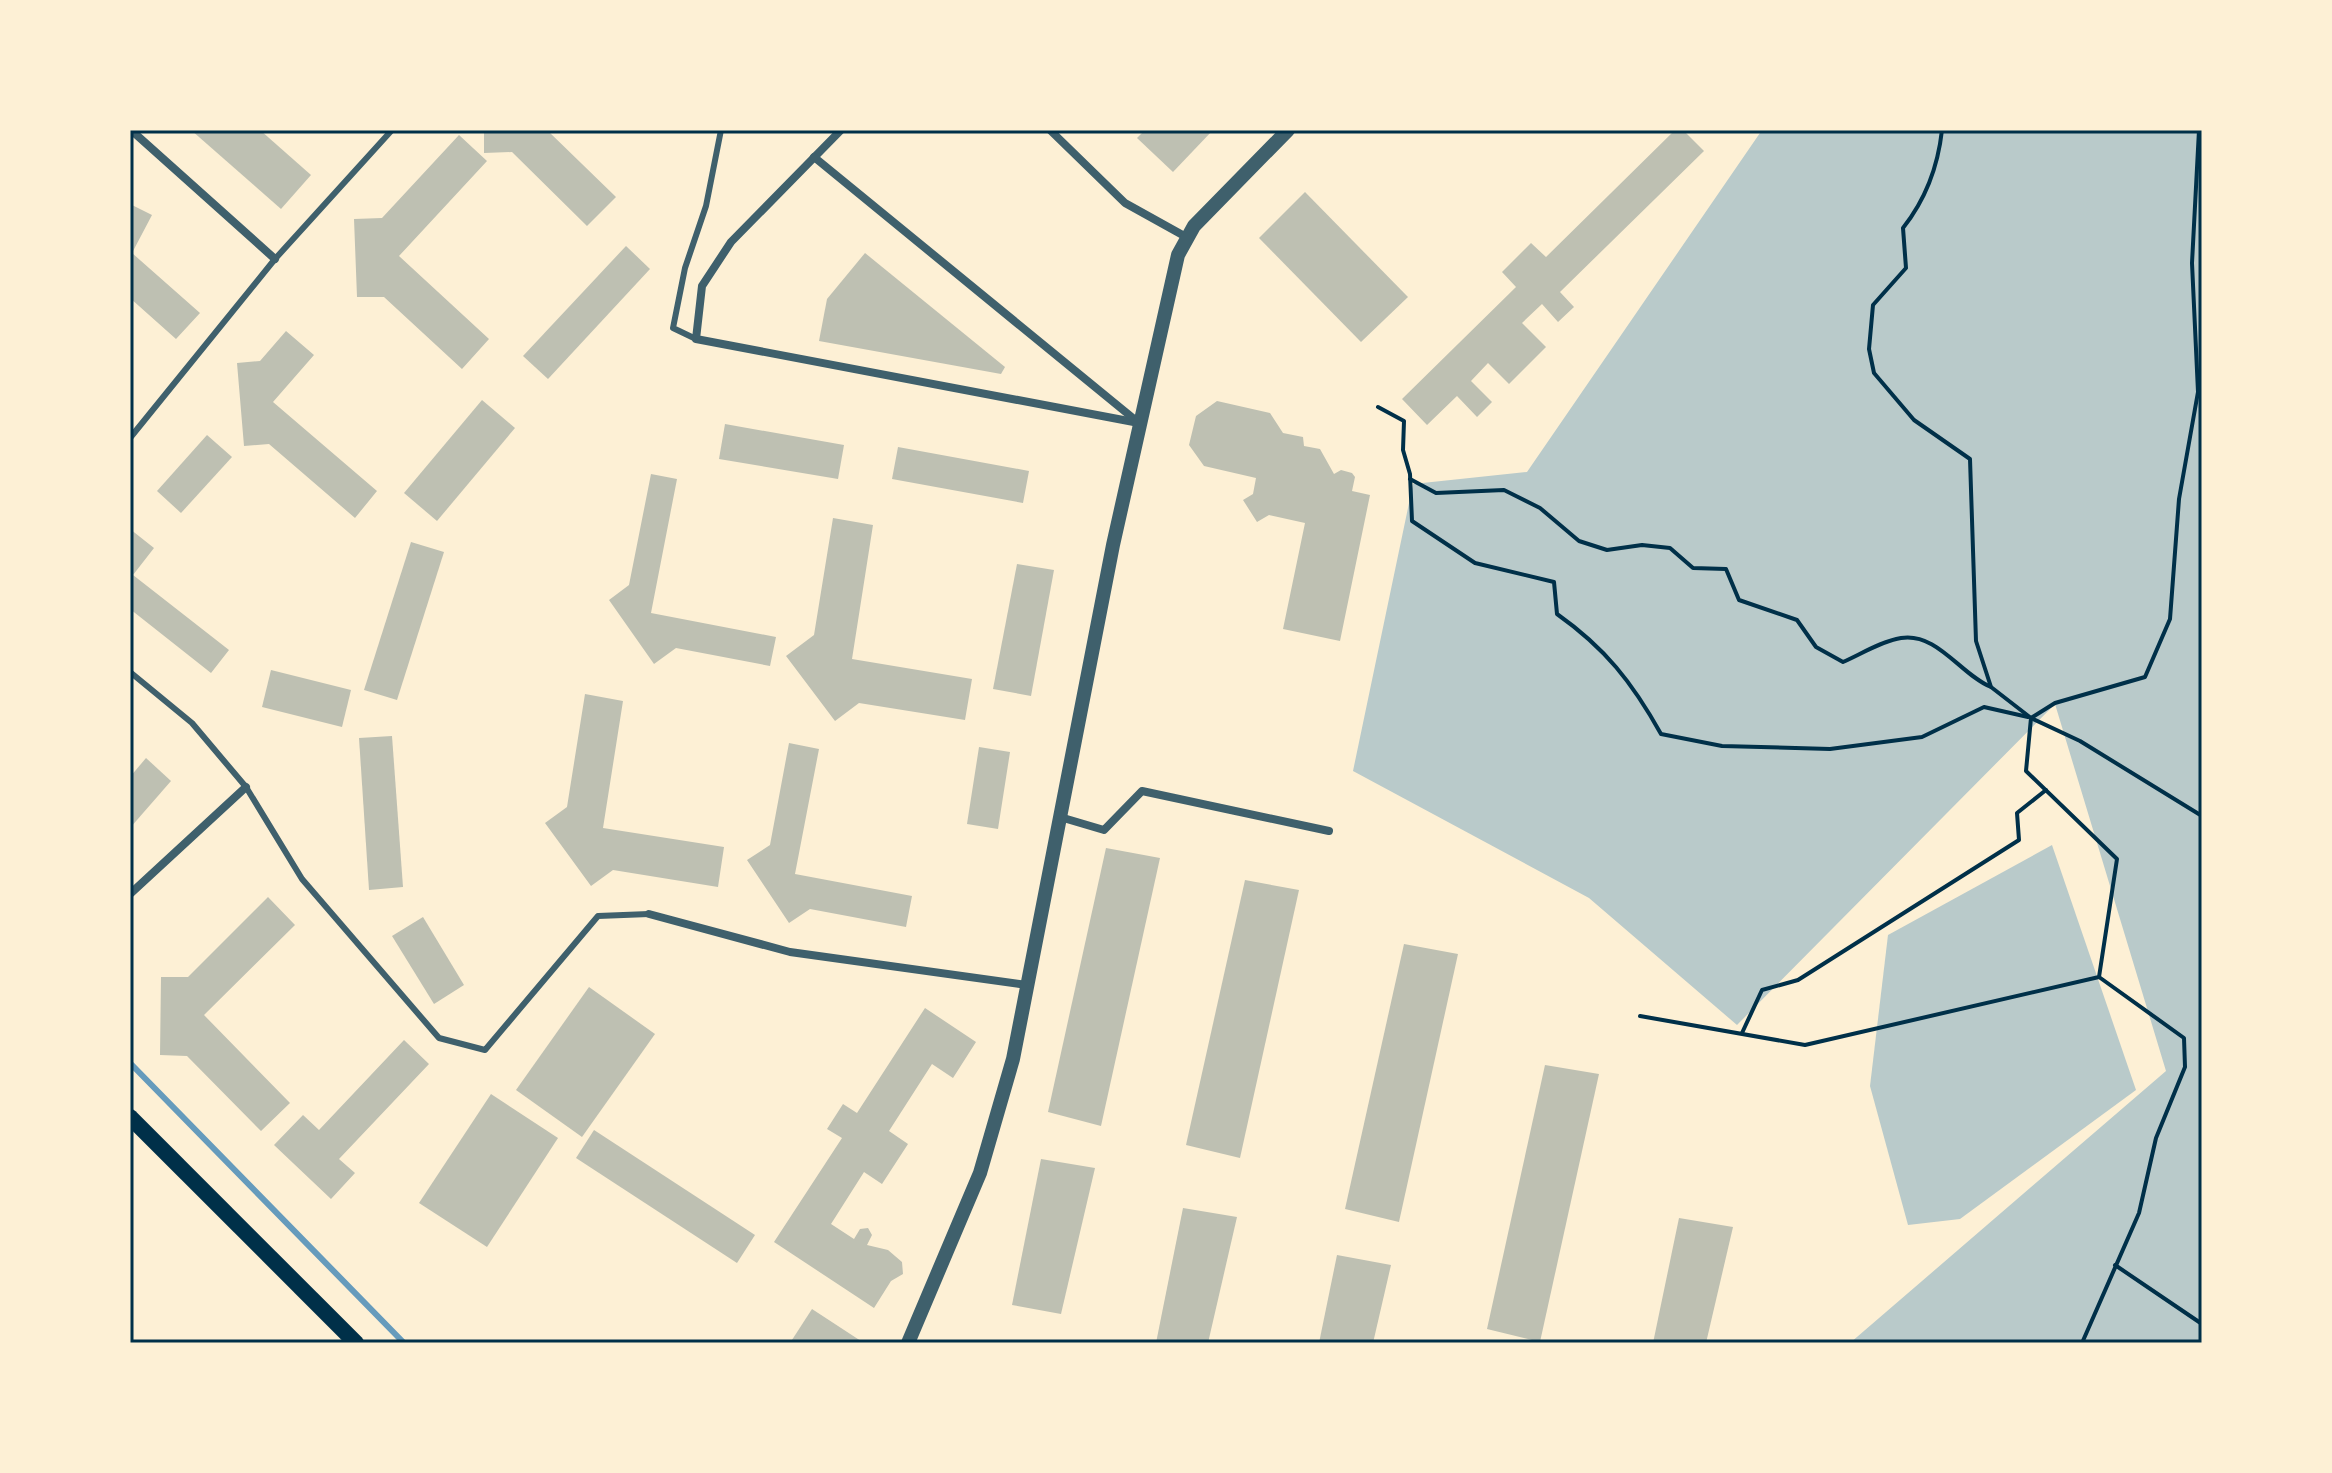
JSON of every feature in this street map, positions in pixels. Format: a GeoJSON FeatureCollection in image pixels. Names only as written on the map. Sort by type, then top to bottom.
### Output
{"type":"FeatureCollection","features":[{"type":"Feature","properties":{"kind":"main road"},"geometry":{"type":"LineString","coordinates":[[130,1117],[356,1343]]}},
{"type":"Feature","properties":{"kind":"street"},"geometry":{"type":"LineString","coordinates":[[131,130],[275,259]]}},
{"type":"Feature","properties":{"kind":"street"},"geometry":{"type":"LineString","coordinates":[[841,130],[731,242],[702,286],[696,339],[1139,423]]}},
{"type":"Feature","properties":{"kind":"street"},"geometry":{"type":"LineString","coordinates":[[1050,130],[1125,203],[1188,238]]}},
{"type":"Feature","properties":{"kind":"street"},"geometry":{"type":"LineString","coordinates":[[908,1343],[980,1173],[1013,1059],[1139,423],[1178,255],[1194,226],[1288,130]]}},
{"type":"Feature","properties":{"kind":"street"},"geometry":{"type":"LineString","coordinates":[[814,157],[1139,423]]}},
{"type":"Feature","properties":{"kind":"street"},"geometry":{"type":"LineString","coordinates":[[130,894],[246,787]]}},
{"type":"Feature","properties":{"kind":"street"},"geometry":{"type":"LineString","coordinates":[[1060,817],[1104,830],[1142,791],[1329,831]]}},
{"type":"Feature","properties":{"kind":"street"},"geometry":{"type":"LineString","coordinates":[[649,914],[790,952],[1027,985]]}},
{"type":"Feature","properties":{"kind":"lane"},"geometry":{"type":"LineString","coordinates":[[130,438],[275,259],[392,130]]}},
{"type":"Feature","properties":{"kind":"lane"},"geometry":{"type":"LineString","coordinates":[[696,339],[673,328],[685,268],[706,206],[721,130]]}},
{"type":"Feature","properties":{"kind":"lane"},"geometry":{"type":"LineString","coordinates":[[130,672],[192,723],[246,787],[302,879],[439,1038],[485,1050],[598,916],[649,914]]}},
{"type":"Feature","properties":{"kind":"path"},"geometry":{"type":"LineString","coordinates":[[1942,130],[1939,157],[1919,208],[1903,228],[1906,268],[1873,305],[1869,349],[1874,373],[1914,420],[1970,459],[1976,641],[1991,687]]}},
{"type":"Feature","properties":{"kind":"path"},"geometry":{"type":"LineString","coordinates":[[2031,718],[2055,703],[2145,677],[2170,619],[2179,499],[2198,392],[2192,263],[2199,130]]}},
{"type":"Feature","properties":{"kind":"path"},"geometry":{"type":"LineString","coordinates":[[1378,407],[1404,421],[1403,450],[1410,479],[1412,521],[1475,563],[1554,582],[1557,614],[1597,643],[1643,702],[1661,734],[1722,746],[1830,749],[1922,737],[1984,707],[2031,718],[2080,741],[2202,816]]}},
{"type":"Feature","properties":{"kind":"path"},"geometry":{"type":"LineString","coordinates":[[1410,479],[1436,493],[1504,490],[1540,508],[1579,541],[1607,550],[1642,545],[1670,548],[1693,568],[1726,569],[1739,600],[1797,620],[1816,647],[1843,662],[1902,637],[1930,642],[1977,682],[1991,687],[2031,718]]}},
{"type":"Feature","properties":{"kind":"path"},"geometry":{"type":"LineString","coordinates":[[2031,718],[2026,771],[2117,859],[2099,977]]}},
{"type":"Feature","properties":{"kind":"path"},"geometry":{"type":"LineString","coordinates":[[1742,1033],[1762,990],[1798,980],[2019,840],[2017,813],[2046,790]]}},
{"type":"Feature","properties":{"kind":"path"},"geometry":{"type":"LineString","coordinates":[[1640,1016],[1805,1045],[2099,977],[2184,1038],[2185,1067],[2156,1138],[2139,1213],[2082,1343]]}},
{"type":"Feature","properties":{"kind":"path"},"geometry":{"type":"LineString","coordinates":[[2115,1265],[2202,1324]]}},
{"type":"Feature","properties":{"kind":"shaded area"},"geometry":{"type":"Polygon","coordinates":[[[1762,130],[2202,130],[2202,1343],[1850,1343],[2166,1071],[2055,704],[1737,1025],[1589,898],[1353,771],[1413,484],[1527,472],[1762,130]]]}},
{"type":"Feature","properties":{"kind":"shaded area"},"geometry":{"type":"Polygon","coordinates":[[[2052,845],[2136,1090],[1960,1219],[1908,1225],[1870,1086],[1888,935],[2052,845]]]}},
{"type":"Feature","properties":{"kind":"building"},"geometry":{"type":"Polygon","coordinates":[[[191,130],[260,130],[311,175],[281,209],[191,130]]]}},
{"type":"Feature","properties":{"kind":"building"},"geometry":{"type":"Polygon","coordinates":[[[484,130],[547,130],[616,197],[587,226],[512,152],[484,153],[484,130]]]}},
{"type":"Feature","properties":{"kind":"building"},"geometry":{"type":"Polygon","coordinates":[[[1145,130],[1213,130],[1173,172],[1137,138],[1145,130]]]}},
{"type":"Feature","properties":{"kind":"building"},"geometry":{"type":"Polygon","coordinates":[[[1675,130],[1683,130],[1704,151],[1560,292],[1574,307],[1558,322],[1542,304],[1522,323],[1546,347],[1509,384],[1488,363],[1471,381],[1492,402],[1477,417],[1457,396],[1427,425],[1402,399],[1516,287],[1502,272],[1531,243],[1546,257],[1675,130]]]}},
{"type":"Feature","properties":{"kind":"building"},"geometry":{"type":"Polygon","coordinates":[[[459,135],[487,161],[399,256],[489,339],[462,369],[384,297],[357,297],[354,219],[382,218],[459,135]]]}},
{"type":"Feature","properties":{"kind":"building"},"geometry":{"type":"Polygon","coordinates":[[[1305,192],[1408,297],[1361,342],[1259,238],[1305,192]]]}},
{"type":"Feature","properties":{"kind":"building"},"geometry":{"type":"Polygon","coordinates":[[[130,204],[152,215],[132,253],[200,313],[176,339],[130,298],[130,204]]]}},
{"type":"Feature","properties":{"kind":"building"},"geometry":{"type":"Polygon","coordinates":[[[626,246],[650,269],[548,379],[523,356],[626,246]]]}},
{"type":"Feature","properties":{"kind":"building"},"geometry":{"type":"Polygon","coordinates":[[[865,253],[1005,367],[1001,374],[819,341],[827,299],[865,253]]]}},
{"type":"Feature","properties":{"kind":"building"},"geometry":{"type":"Polygon","coordinates":[[[286,331],[314,355],[273,402],[377,491],[355,518],[269,444],[244,446],[237,363],[260,361],[286,331]]]}},
{"type":"Feature","properties":{"kind":"building"},"geometry":{"type":"Polygon","coordinates":[[[482,400],[515,428],[437,521],[404,493],[482,400]]]}},
{"type":"Feature","properties":{"kind":"building"},"geometry":{"type":"Polygon","coordinates":[[[1217,401],[1270,413],[1283,433],[1303,437],[1304,446],[1320,449],[1334,474],[1341,470],[1352,473],[1355,477],[1352,491],[1370,495],[1340,641],[1283,629],[1305,523],[1269,515],[1257,522],[1243,500],[1253,494],[1256,478],[1204,466],[1189,445],[1196,416],[1217,401]]]}},
{"type":"Feature","properties":{"kind":"building"},"geometry":{"type":"Polygon","coordinates":[[[725,424],[844,445],[838,479],[719,459],[725,424]]]}},
{"type":"Feature","properties":{"kind":"building"},"geometry":{"type":"Polygon","coordinates":[[[207,435],[232,457],[181,513],[157,491],[207,435]]]}},
{"type":"Feature","properties":{"kind":"building"},"geometry":{"type":"Polygon","coordinates":[[[898,447],[1029,471],[1023,503],[892,479],[898,447]]]}},
{"type":"Feature","properties":{"kind":"building"},"geometry":{"type":"Polygon","coordinates":[[[651,474],[677,479],[651,613],[776,637],[770,666],[676,648],[654,664],[609,600],[629,585],[651,474]]]}},
{"type":"Feature","properties":{"kind":"building"},"geometry":{"type":"Polygon","coordinates":[[[833,518],[873,525],[852,659],[972,679],[965,720],[859,703],[835,721],[786,656],[814,635],[833,518]]]}},
{"type":"Feature","properties":{"kind":"building"},"geometry":{"type":"Polygon","coordinates":[[[130,529],[154,548],[133,575],[229,650],[211,673],[130,609],[130,529]]]}},
{"type":"Feature","properties":{"kind":"building"},"geometry":{"type":"Polygon","coordinates":[[[411,542],[444,552],[397,700],[364,690],[411,542]]]}},
{"type":"Feature","properties":{"kind":"building"},"geometry":{"type":"Polygon","coordinates":[[[1017,564],[1054,570],[1031,696],[993,689],[1017,564]]]}},
{"type":"Feature","properties":{"kind":"building"},"geometry":{"type":"Polygon","coordinates":[[[271,670],[351,690],[342,727],[262,707],[271,670]]]}},
{"type":"Feature","properties":{"kind":"building"},"geometry":{"type":"Polygon","coordinates":[[[585,694],[623,701],[603,828],[724,847],[718,887],[613,870],[591,886],[545,823],[567,807],[585,694]]]}},
{"type":"Feature","properties":{"kind":"building"},"geometry":{"type":"Polygon","coordinates":[[[392,736],[403,887],[369,890],[359,738],[392,736]]]}},
{"type":"Feature","properties":{"kind":"building"},"geometry":{"type":"Polygon","coordinates":[[[789,743],[819,749],[795,874],[912,896],[906,927],[810,909],[789,923],[747,860],[770,845],[789,743]]]}},
{"type":"Feature","properties":{"kind":"building"},"geometry":{"type":"Polygon","coordinates":[[[979,747],[1010,752],[998,829],[967,824],[979,747]]]}},
{"type":"Feature","properties":{"kind":"building"},"geometry":{"type":"Polygon","coordinates":[[[146,758],[171,781],[130,828],[130,777],[146,758]]]}},
{"type":"Feature","properties":{"kind":"building"},"geometry":{"type":"Polygon","coordinates":[[[1106,848],[1160,858],[1101,1126],[1048,1112],[1106,848]]]}},
{"type":"Feature","properties":{"kind":"building"},"geometry":{"type":"Polygon","coordinates":[[[1245,880],[1299,890],[1240,1158],[1186,1145],[1245,880]]]}},
{"type":"Feature","properties":{"kind":"building"},"geometry":{"type":"Polygon","coordinates":[[[268,897],[295,925],[204,1015],[290,1103],[261,1131],[187,1056],[160,1055],[161,977],[188,977],[268,897]]]}},
{"type":"Feature","properties":{"kind":"building"},"geometry":{"type":"Polygon","coordinates":[[[423,917],[464,985],[434,1004],[392,936],[423,917]]]}},
{"type":"Feature","properties":{"kind":"building"},"geometry":{"type":"Polygon","coordinates":[[[1404,944],[1458,954],[1399,1222],[1345,1209],[1404,944]]]}},
{"type":"Feature","properties":{"kind":"building"},"geometry":{"type":"Polygon","coordinates":[[[589,987],[655,1034],[582,1137],[516,1090],[589,987]]]}},
{"type":"Feature","properties":{"kind":"building"},"geometry":{"type":"Polygon","coordinates":[[[925,1008],[976,1042],[953,1078],[932,1064],[889,1131],[908,1144],[882,1184],[864,1172],[831,1224],[854,1239],[860,1229],[868,1228],[872,1235],[867,1245],[888,1250],[902,1262],[903,1274],[891,1281],[874,1308],[774,1242],[842,1138],[827,1129],[843,1104],[857,1113],[925,1008]]]}},
{"type":"Feature","properties":{"kind":"building"},"geometry":{"type":"Polygon","coordinates":[[[404,1040],[429,1064],[339,1159],[355,1173],[331,1199],[274,1145],[303,1115],[319,1130],[404,1040]]]}},
{"type":"Feature","properties":{"kind":"building"},"geometry":{"type":"Polygon","coordinates":[[[1545,1065],[1599,1074],[1540,1342],[1487,1329],[1545,1065]]]}},
{"type":"Feature","properties":{"kind":"building"},"geometry":{"type":"Polygon","coordinates":[[[491,1094],[558,1138],[487,1247],[419,1203],[491,1094]]]}},
{"type":"Feature","properties":{"kind":"building"},"geometry":{"type":"Polygon","coordinates":[[[594,1130],[755,1235],[737,1263],[576,1158],[594,1130]]]}},
{"type":"Feature","properties":{"kind":"building"},"geometry":{"type":"Polygon","coordinates":[[[1041,1159],[1095,1168],[1061,1314],[1012,1305],[1041,1159]]]}},
{"type":"Feature","properties":{"kind":"building"},"geometry":{"type":"Polygon","coordinates":[[[1183,1208],[1237,1217],[1208,1343],[1156,1343],[1183,1208]]]}},
{"type":"Feature","properties":{"kind":"building"},"geometry":{"type":"Polygon","coordinates":[[[1679,1218],[1733,1227],[1706,1343],[1653,1343],[1679,1218]]]}},
{"type":"Feature","properties":{"kind":"building"},"geometry":{"type":"Polygon","coordinates":[[[1337,1255],[1391,1265],[1373,1343],[1319,1343],[1337,1255]]]}},
{"type":"Feature","properties":{"kind":"building"},"geometry":{"type":"Polygon","coordinates":[[[812,1309],[864,1343],[790,1343],[812,1309]]]}},
{"type":"Feature","properties":{"kind":"waterway"},"geometry":{"type":"LineString","coordinates":[[130,1063],[404,1343]]}}]}
